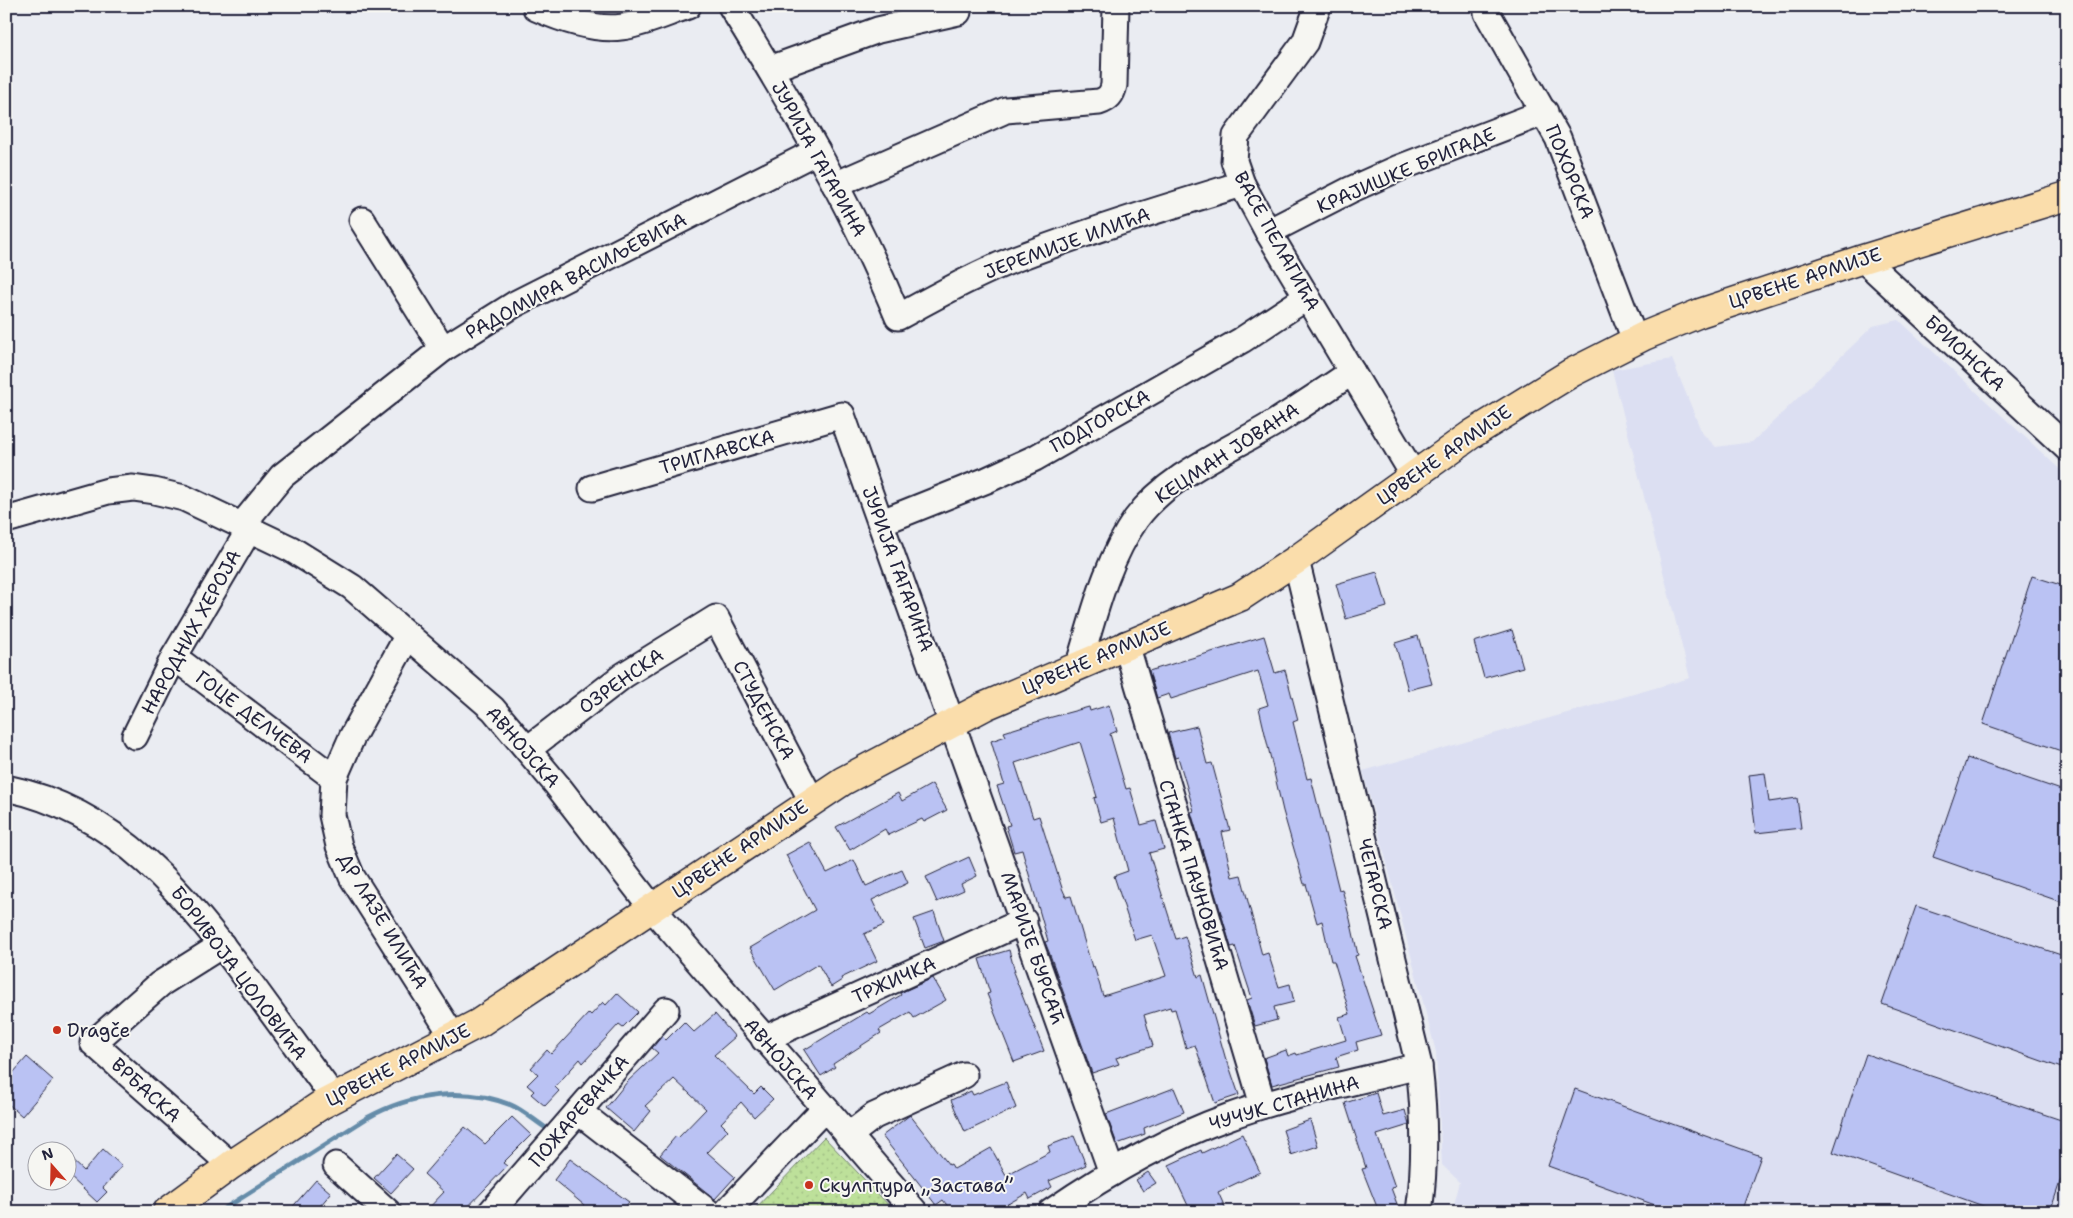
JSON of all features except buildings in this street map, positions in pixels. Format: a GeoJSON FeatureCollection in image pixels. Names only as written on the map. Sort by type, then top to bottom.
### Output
{"type":"FeatureCollection","features":[{"type":"Feature","properties":{"kind":"main road","name":"ЦРВЕНЕ АРМИЈЕ"},"geometry":{"type":"LineString","coordinates":[[167,1212],[231,1165],[334,1098],[454,1038],[867,766],[952,722],[1079,664],[1225,605],[1296,560],[1413,474],[1538,391],[1635,340],[1700,313],[1863,258],[2066,200]]}},
{"type":"Feature","properties":{"kind":"street"},"geometry":{"type":"LineString","coordinates":[[536,8],[563,18],[609,28],[635,24],[688,6]]}},
{"type":"Feature","properties":{"kind":"street","name":"ЈУРИЈА ГАГАРИНА"},"geometry":{"type":"LineString","coordinates":[[731,6],[817,151],[878,269],[898,317]]}},
{"type":"Feature","properties":{"kind":"street"},"geometry":{"type":"LineString","coordinates":[[835,185],[1006,110],[1099,102],[1107,99],[1112,93],[1114,85],[1116,6]]}},
{"type":"Feature","properties":{"kind":"street","name":"ВАСЕ ПЕЛАГИЋА"},"geometry":{"type":"LineString","coordinates":[[1318,6],[1304,42],[1236,136],[1234,161],[1242,184],[1268,232],[1413,474]]}},
{"type":"Feature","properties":{"kind":"street"},"geometry":{"type":"LineString","coordinates":[[770,69],[878,30],[958,12]]}},
{"type":"Feature","properties":{"kind":"street","name":"ПОХОРСКА"},"geometry":{"type":"LineString","coordinates":[[1487,13],[1545,112],[1568,160],[1635,340]]}},
{"type":"Feature","properties":{"kind":"street","name":"КРАЈИШКЕ БРИГАДЕ"},"geometry":{"type":"LineString","coordinates":[[1268,232],[1382,175],[1545,112]]}},
{"type":"Feature","properties":{"kind":"street","name":"РАДОМИРА ВАСИЉЕВИЋА"},"geometry":{"type":"LineString","coordinates":[[245,528],[282,476],[443,349],[514,304],[817,151]]}},
{"type":"Feature","properties":{"kind":"street","name":"ЈЕРЕМИЈЕ ИЛИЋА"},"geometry":{"type":"LineString","coordinates":[[898,317],[964,281],[1016,258],[1101,228],[1242,184]]}},
{"type":"Feature","properties":{"kind":"street"},"geometry":{"type":"LineString","coordinates":[[362,220],[443,349]]}},
{"type":"Feature","properties":{"kind":"street","name":"БРИОНСКА"},"geometry":{"type":"LineString","coordinates":[[1863,258],[2067,448]]}},
{"type":"Feature","properties":{"kind":"street","name":"ПОДГОРСКА"},"geometry":{"type":"LineString","coordinates":[[882,522],[987,480],[1035,458],[1242,340],[1307,297]]}},
{"type":"Feature","properties":{"kind":"street","name":"КЕЦМАН ЈОВАНА"},"geometry":{"type":"LineString","coordinates":[[1079,664],[1100,595],[1116,555],[1136,520],[1152,501],[1182,478],[1275,422],[1352,372]]}},
{"type":"Feature","properties":{"kind":"street","name":"ЈУРИЈА ГАГАРИНА"},"geometry":{"type":"LineString","coordinates":[[842,415],[882,522],[952,722]]}},
{"type":"Feature","properties":{"kind":"street","name":"ТРИГЛАВСКА"},"geometry":{"type":"LineString","coordinates":[[592,488],[842,415]]}},
{"type":"Feature","properties":{"kind":"street","name":"АВНОЈСКА"},"geometry":{"type":"LineString","coordinates":[[6,520],[108,492],[133,488],[184,498],[291,549],[352,587],[492,709],[528,749],[652,909],[914,1212]]}},
{"type":"Feature","properties":{"kind":"street","name":"НАРОДНИХ ХЕРОЈА"},"geometry":{"type":"LineString","coordinates":[[134,736],[174,657],[245,528]]}},
{"type":"Feature","properties":{"kind":"street","name":"ЧЕГАРСКА"},"geometry":{"type":"LineString","coordinates":[[1296,560],[1419,1066],[1425,1132],[1424,1178],[1419,1212]]}},
{"type":"Feature","properties":{"kind":"street","name":"ОЗРЕНСКА"},"geometry":{"type":"LineString","coordinates":[[528,749],[624,675],[716,618]]}},
{"type":"Feature","properties":{"kind":"street","name":"СТУДЕНСКА"},"geometry":{"type":"LineString","coordinates":[[716,618],[812,801]]}},
{"type":"Feature","properties":{"kind":"street","name":"ДР ЛАЗЕ ИЛИЋА"},"geometry":{"type":"LineString","coordinates":[[408,635],[352,737],[334,778],[332,815],[339,846],[352,877],[454,1038]]}},
{"type":"Feature","properties":{"kind":"street","name":"СТАНКА ПАУНОВИЋА"},"geometry":{"type":"LineString","coordinates":[[1126,644],[1263,1105]]}},
{"type":"Feature","properties":{"kind":"street","name":"ГОЦЕ ДЕЛЧЕВА"},"geometry":{"type":"LineString","coordinates":[[174,657],[334,778]]}},
{"type":"Feature","properties":{"kind":"street","name":"МАРИЈЕ БУРСАЋ"},"geometry":{"type":"LineString","coordinates":[[952,722],[1024,920],[1112,1174]]}},
{"type":"Feature","properties":{"kind":"street","name":"БОРИВОЈА ЦОЛОВИЋА"},"geometry":{"type":"LineString","coordinates":[[6,788],[40,795],[93,821],[141,854],[170,882],[222,945],[334,1098]]}},
{"type":"Feature","properties":{"kind":"street","name":"ТРЖИЧКА"},"geometry":{"type":"LineString","coordinates":[[764,1039],[1024,920]]}},
{"type":"Feature","properties":{"kind":"street","name":"ВРБАСКА"},"geometry":{"type":"LineString","coordinates":[[222,945],[160,984],[93,1043],[231,1165]]}},
{"type":"Feature","properties":{"kind":"street","name":"ПОЖАРЕВАЧКА"},"geometry":{"type":"LineString","coordinates":[[491,1212],[666,1010]]}},
{"type":"Feature","properties":{"kind":"street","name":"ЧУЧУК СТАНИНА"},"geometry":{"type":"LineString","coordinates":[[1050,1212],[1112,1174],[1196,1130],[1263,1105],[1419,1066]]}},
{"type":"Feature","properties":{"kind":"street"},"geometry":{"type":"LineString","coordinates":[[848,1136],[874,1116],[964,1075]]}},
{"type":"Feature","properties":{"kind":"street"},"geometry":{"type":"LineString","coordinates":[[726,1212],[824,1109]]}},
{"type":"Feature","properties":{"kind":"street"},"geometry":{"type":"LineString","coordinates":[[578,1112],[708,1212]]}},
{"type":"Feature","properties":{"kind":"street"},"geometry":{"type":"LineString","coordinates":[[336,1165],[388,1212]]}},
{"type":"Feature","properties":{"kind":"shaded area"},"geometry":{"type":"Polygon","coordinates":[[[1899,320],[2067,476],[2067,1212],[1452,1212],[1460,1182],[1442,1165],[1436,1052],[1363,771],[1690,678],[1612,370],[1672,359],[1702,433],[1716,447],[1752,442],[1873,326],[1899,320]]]}},
{"type":"Feature","properties":{"kind":"green space"},"geometry":{"type":"Polygon","coordinates":[[[824,1137],[895,1212],[752,1212],[824,1137]]]}},
{"type":"Feature","properties":{"kind":"waterway"},"geometry":{"type":"LineString","coordinates":[[219,1212],[367,1118],[401,1103],[419,1098],[456,1094],[493,1099],[515,1107],[546,1128]]}},
{"type":"Feature","properties":{"kind":"place","name":"Dragče"},"geometry":{"type":"Point","coordinates":[57,1030]}},
{"type":"Feature","properties":{"kind":"place","name":"Скулптура „Застава”"},"geometry":{"type":"Point","coordinates":[809,1185]}}]}
